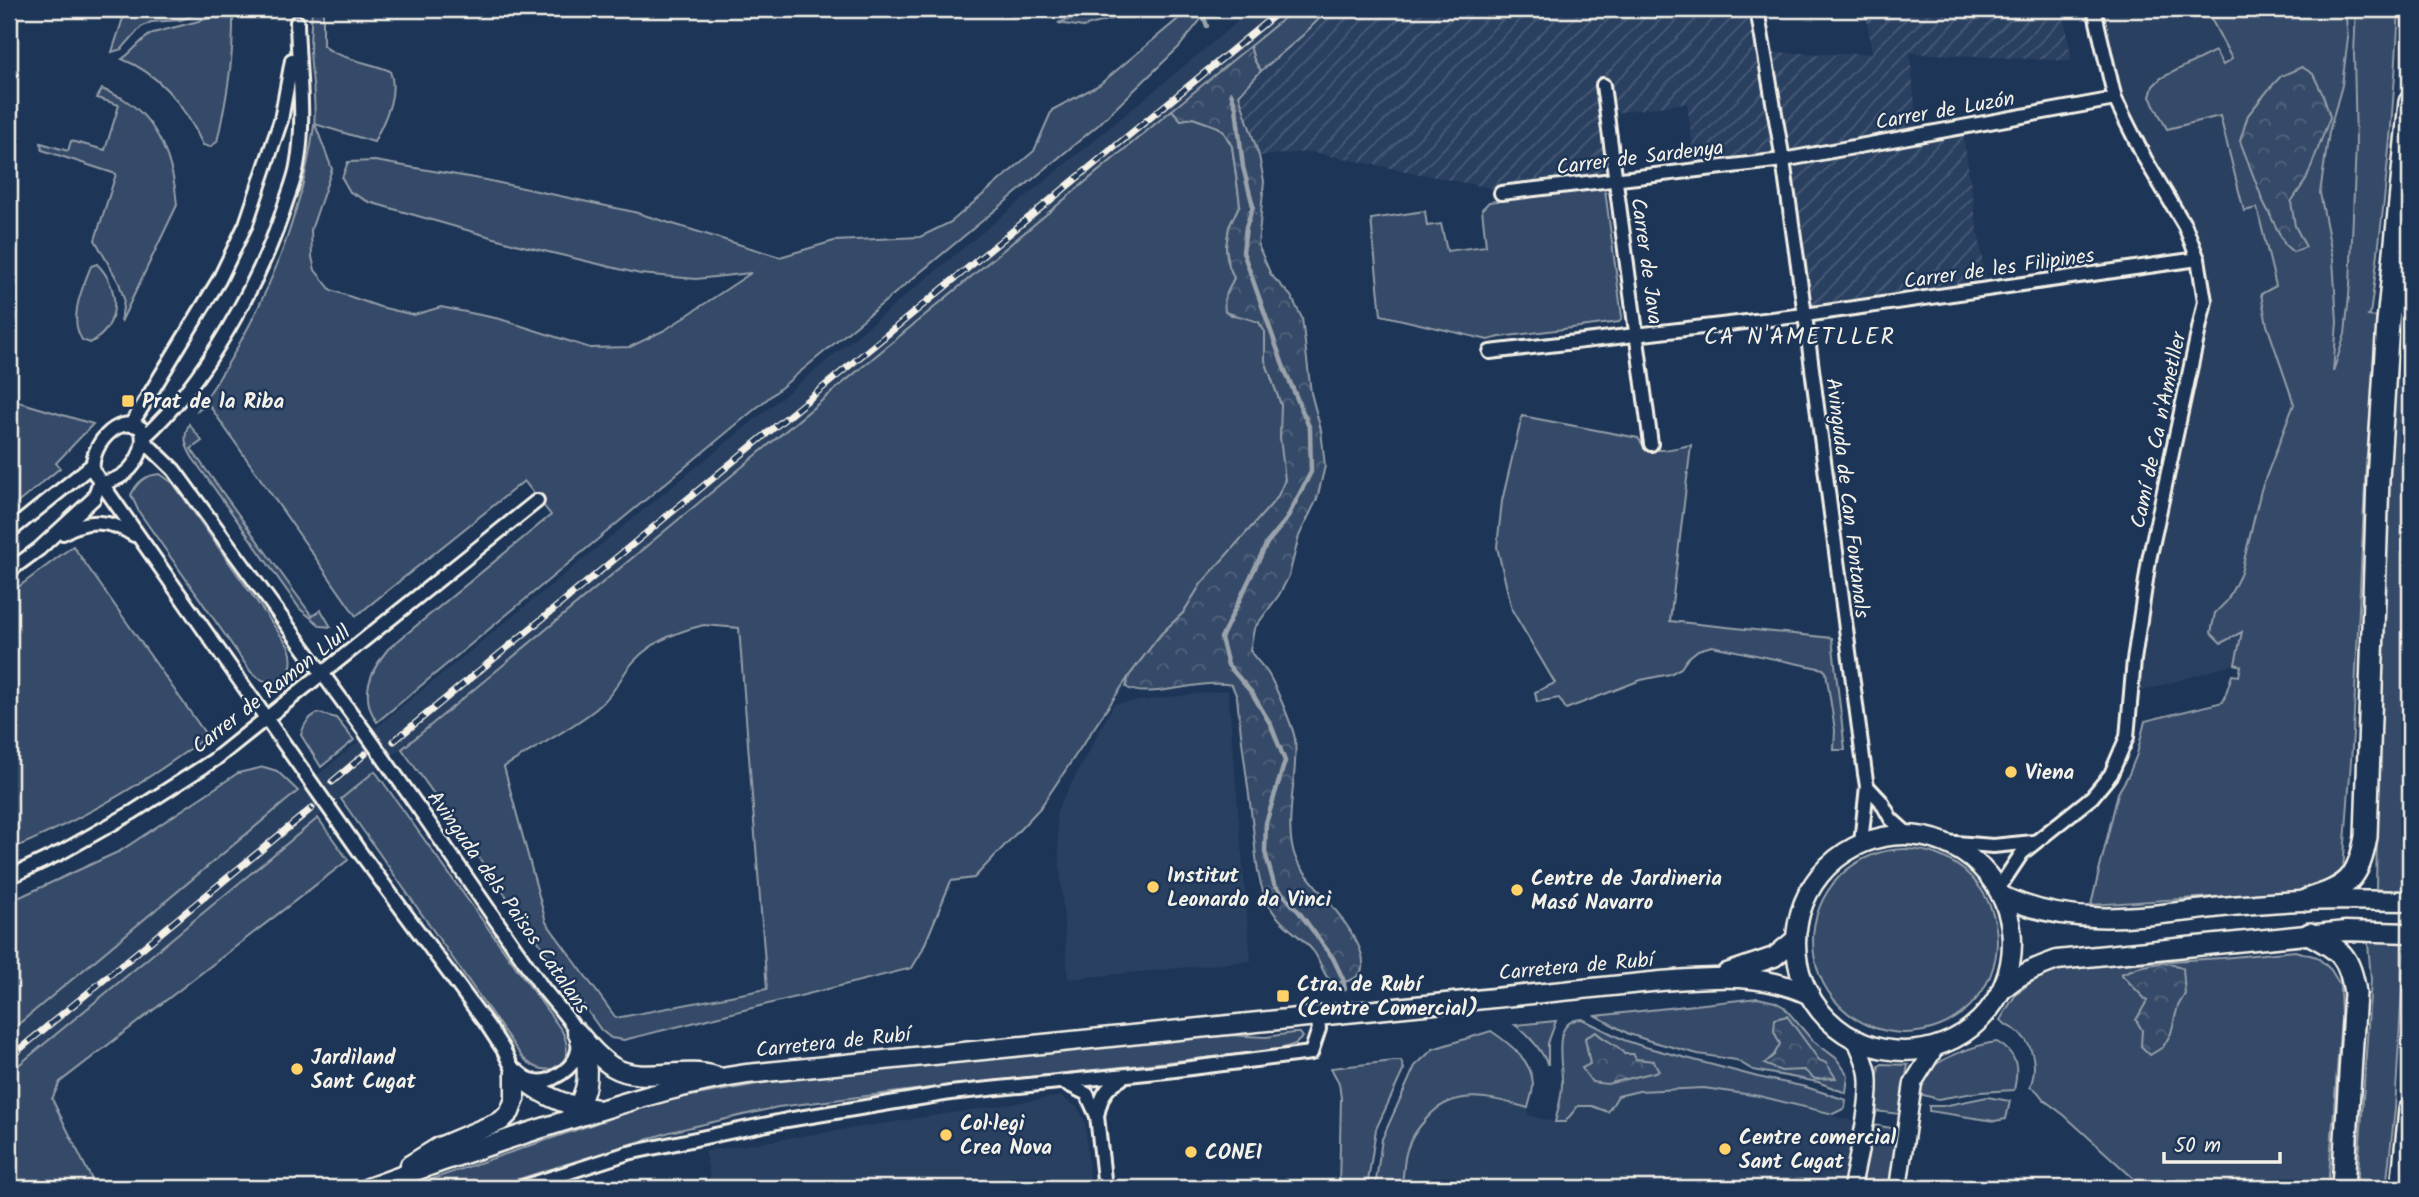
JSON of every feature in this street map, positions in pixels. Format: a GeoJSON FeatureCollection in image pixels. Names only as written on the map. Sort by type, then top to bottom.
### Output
{"type":"FeatureCollection","features":[{"type":"Feature","properties":{"kind":"highway"},"geometry":{"type":"LineString","coordinates":[[2307,900],[2333,891],[2353,877],[2362,858],[2366,837],[2380,453],[2388,321],[2410,102]]}},
{"type":"Feature","properties":{"kind":"highway"},"geometry":{"type":"LineString","coordinates":[[2310,934],[2336,948],[2346,959],[2354,982],[2343,1188]]}},
{"type":"Feature","properties":{"kind":"highway"},"geometry":{"type":"LineString","coordinates":[[2402,1188],[2410,1110]]}},
{"type":"Feature","properties":{"kind":"main road"},"geometry":{"type":"LineString","coordinates":[[2001,991],[2010,966],[2012,937],[2009,911],[2000,893],[1975,862],[1944,842],[1909,835],[1891,835],[1861,843],[1837,858],[1816,881],[1803,908],[1796,939],[1799,968],[1810,995],[1830,1020],[1855,1038],[1880,1049],[1905,1052],[1936,1046],[1959,1036],[1982,1017],[2013,979],[2057,960],[2346,931],[2410,933]]}},
{"type":"Feature","properties":{"kind":"main road"},"geometry":{"type":"LineString","coordinates":[[2000,893],[2022,905],[2057,915],[2101,919],[2307,900],[2410,901]]}},
{"type":"Feature","properties":{"kind":"main road"},"geometry":{"type":"LineString","coordinates":[[1714,977],[1774,957],[1796,939]]}},
{"type":"Feature","properties":{"kind":"main road"},"geometry":{"type":"LineString","coordinates":[[1714,977],[1778,981],[1810,995]]}},
{"type":"Feature","properties":{"kind":"main road","name":"Carretera de Rubí"},"geometry":{"type":"LineString","coordinates":[[368,1188],[563,1121],[722,1078],[1317,1014],[1714,977]]}},
{"type":"Feature","properties":{"kind":"main road"},"geometry":{"type":"LineString","coordinates":[[577,1032],[614,1068],[635,1075],[702,1072],[722,1078]]}},
{"type":"Feature","properties":{"kind":"main road"},"geometry":{"type":"LineString","coordinates":[[563,1121],[578,1107],[587,1087],[587,1068],[577,1032]]}},
{"type":"Feature","properties":{"kind":"main road"},"geometry":{"type":"LineString","coordinates":[[515,1073],[534,1088],[578,1107],[606,1108]]}},
{"type":"Feature","properties":{"kind":"main road"},"geometry":{"type":"LineString","coordinates":[[390,1180],[439,1147],[501,1121],[510,1112],[515,1099],[515,1073]]}},
{"type":"Feature","properties":{"kind":"street","name":"Avinguda de Can Fontanals"},"geometry":{"type":"LineString","coordinates":[[1758,9],[1805,315],[1867,786],[1861,843]]}},
{"type":"Feature","properties":{"kind":"street","name":"Camí de Ca n'Ametller"},"geometry":{"type":"LineString","coordinates":[[2000,893],[2022,853],[2092,797],[2111,774],[2127,737],[2134,660],[2149,560],[2205,301],[2198,259],[2185,226],[2145,159],[2115,99],[2094,9]]}},
{"type":"Feature","properties":{"kind":"street"},"geometry":{"type":"LineString","coordinates":[[131,425],[219,280],[246,224],[281,120],[289,85],[297,15]]}},
{"type":"Feature","properties":{"kind":"street"},"geometry":{"type":"LineString","coordinates":[[144,439],[164,420],[193,384],[248,295],[275,235],[297,167],[302,108],[297,15]]}},
{"type":"Feature","properties":{"kind":"street","name":"Carrer de Java"},"geometry":{"type":"LineString","coordinates":[[1603,85],[1651,444]]}},
{"type":"Feature","properties":{"kind":"street","name":"Carrer de Luzón"},"geometry":{"type":"LineString","coordinates":[[1783,160],[2115,99]]}},
{"type":"Feature","properties":{"kind":"street","name":"Carrer de Sardenya"},"geometry":{"type":"LineString","coordinates":[[1501,193],[1783,160]]}},
{"type":"Feature","properties":{"kind":"street","name":"Carrer de les Filipines"},"geometry":{"type":"LineString","coordinates":[[1490,352],[1805,315],[2198,259]]}},
{"type":"Feature","properties":{"kind":"street"},"geometry":{"type":"LineString","coordinates":[[101,482],[113,480],[131,467],[142,453],[144,439],[141,428],[125,425],[108,434],[95,452],[92,465],[96,477],[362,855],[488,1026],[515,1073]]}},
{"type":"Feature","properties":{"kind":"street","name":"Avinguda dels Països Catalans"},"geometry":{"type":"LineString","coordinates":[[144,439],[174,470],[324,673],[543,989],[577,1032],[579,1052],[565,1072],[551,1080],[538,1082],[515,1073]]}},
{"type":"Feature","properties":{"kind":"street"},"geometry":{"type":"LineString","coordinates":[[9,532],[92,465]]}},
{"type":"Feature","properties":{"kind":"street"},"geometry":{"type":"LineString","coordinates":[[40,549],[94,498],[101,482]]}},
{"type":"Feature","properties":{"kind":"street","name":"Carrer de Ramon Llull"},"geometry":{"type":"LineString","coordinates":[[9,877],[62,852],[133,812],[214,760],[537,502]]}},
{"type":"Feature","properties":{"kind":"street"},"geometry":{"type":"LineString","coordinates":[[9,571],[67,530],[86,523],[109,523],[139,538]]}},
{"type":"Feature","properties":{"kind":"street"},"geometry":{"type":"LineString","coordinates":[[1867,786],[1881,800],[1892,819],[1909,835]]}},
{"type":"Feature","properties":{"kind":"street"},"geometry":{"type":"LineString","coordinates":[[1944,842],[1993,846],[2033,842]]}},
{"type":"Feature","properties":{"kind":"street"},"geometry":{"type":"LineString","coordinates":[[520,1188],[628,1153],[787,1120],[950,1093],[1311,1053],[1319,1029],[1317,1014]]}},
{"type":"Feature","properties":{"kind":"street"},"geometry":{"type":"LineString","coordinates":[[1852,1188],[1868,1085],[1863,1056],[1855,1038]]}},
{"type":"Feature","properties":{"kind":"street"},"geometry":{"type":"LineString","coordinates":[[1898,1188],[1913,1083],[1936,1046]]}},
{"type":"Feature","properties":{"kind":"street"},"geometry":{"type":"LineString","coordinates":[[1097,1116],[1102,1095],[1109,1085],[1130,1074]]}},
{"type":"Feature","properties":{"kind":"street"},"geometry":{"type":"LineString","coordinates":[[1062,1082],[1087,1094],[1097,1116],[1105,1188]]}},
{"type":"Feature","properties":{"kind":"shaded area"},"geometry":{"type":"Polygon","coordinates":[[[1253,9],[1295,9],[9,1073],[9,1032],[298,791],[807,377],[1253,9]]]}},
{"type":"Feature","properties":{"kind":"shaded area"},"geometry":{"type":"Polygon","coordinates":[[[1329,9],[1757,9],[1764,52],[1837,54],[1872,53],[1865,9],[2063,9],[2072,61],[1910,53],[1918,134],[1962,126],[1987,290],[1805,315],[1783,160],[1695,170],[1687,103],[1607,114],[1615,179],[1510,192],[1311,152],[1259,156],[1239,94],[1329,9]]]}},
{"type":"Feature","properties":{"kind":"shaded area"},"geometry":{"type":"Polygon","coordinates":[[[2094,9],[2356,9],[2356,144],[2350,285],[2342,360],[2253,654],[2235,664],[2132,694],[2149,560],[2205,301],[2198,259],[2115,99],[2094,9]]]}},
{"type":"Feature","properties":{"kind":"shaded area","name":"Institut Leonardo da Vinci"},"geometry":{"type":"Polygon","coordinates":[[[1228,690],[1251,961],[1068,979],[1056,812],[1114,704],[1228,690]]]}},
{"type":"Feature","properties":{"kind":"shaded area"},"geometry":{"type":"Polygon","coordinates":[[[1704,1088],[1759,1096],[1863,1124],[1852,1188],[1401,1188],[1406,1151],[1415,1132],[1435,1109],[1462,1097],[1482,1096],[1528,1108],[1528,1115],[1565,1122],[1578,1106],[1612,1103],[1626,1092],[1704,1088]]]}},
{"type":"Feature","properties":{"kind":"shaded area","name":"Col·legi Crea Nova"},"geometry":{"type":"Polygon","coordinates":[[[1061,1096],[1077,1107],[1085,1120],[1090,1188],[712,1188],[705,1151],[1061,1096]]]}},
{"type":"Feature","properties":{"kind":"green space"},"geometry":{"type":"Polygon","coordinates":[[[126,9],[209,9],[181,20],[151,22],[141,27],[122,49],[112,52],[126,9]]]}},
{"type":"Feature","properties":{"kind":"green space"},"geometry":{"type":"Polygon","coordinates":[[[312,9],[323,9],[323,45],[345,57],[390,71],[393,89],[389,108],[374,142],[315,124],[332,169],[311,230],[312,257],[315,270],[331,290],[380,307],[414,315],[441,307],[500,319],[590,348],[630,347],[665,330],[751,273],[696,279],[640,274],[519,245],[369,202],[350,192],[342,178],[348,162],[375,161],[486,180],[634,212],[780,257],[834,241],[920,237],[951,222],[1034,151],[1052,110],[1099,85],[1184,14],[1183,9],[1209,9],[1179,47],[1097,126],[377,722],[369,703],[369,684],[376,666],[388,649],[551,515],[524,481],[356,616],[209,405],[198,410],[220,377],[257,310],[287,239],[298,203],[315,117],[310,51],[312,9]]]}},
{"type":"Feature","properties":{"kind":"green space"},"geometry":{"type":"Polygon","coordinates":[[[1100,9],[1147,9],[1083,27],[1058,23],[1100,9]]]}},
{"type":"Feature","properties":{"kind":"green space"},"geometry":{"type":"Polygon","coordinates":[[[1295,9],[1329,9],[1261,71],[1250,46],[1295,9]]]}},
{"type":"Feature","properties":{"kind":"green space"},"geometry":{"type":"Polygon","coordinates":[[[2206,9],[2345,9],[2348,38],[2342,85],[2329,132],[2320,193],[2333,259],[2337,322],[2333,372],[2345,334],[2350,285],[2356,144],[2356,9],[2399,9],[2384,201],[2370,315],[2367,316],[2379,317],[2366,464],[2353,733],[2343,871],[2320,886],[2304,891],[2091,905],[2118,793],[2137,754],[2145,721],[2223,702],[2232,675],[2239,676],[2241,666],[2235,664],[2242,632],[2221,643],[2211,633],[2215,613],[2227,601],[2241,573],[2261,490],[2294,404],[2267,325],[2261,294],[2276,286],[2257,208],[2244,211],[2220,116],[2167,129],[2150,97],[2153,86],[2161,78],[2215,51],[2223,65],[2232,59],[2206,9]]]}},
{"type":"Feature","properties":{"kind":"green space"},"geometry":{"type":"Polygon","coordinates":[[[233,12],[227,93],[217,142],[210,147],[203,145],[180,105],[160,83],[136,65],[122,59],[153,33],[233,12]]]}},
{"type":"Feature","properties":{"kind":"green space"},"geometry":{"type":"Polygon","coordinates":[[[1250,46],[1261,71],[1239,95],[1259,156],[1264,181],[1258,245],[1271,275],[1291,296],[1302,318],[1311,393],[1321,430],[1325,466],[1317,499],[1299,536],[1289,576],[1279,595],[1254,629],[1250,650],[1272,681],[1295,739],[1290,818],[1292,848],[1304,872],[1332,905],[1358,944],[1363,961],[1359,974],[1344,982],[1328,978],[1314,952],[1280,920],[1265,897],[1257,864],[1237,697],[1232,685],[1206,684],[1147,692],[1126,687],[1129,676],[1161,634],[1183,613],[1201,584],[1277,498],[1285,480],[1280,437],[1281,405],[1265,360],[1265,332],[1259,322],[1225,312],[1224,300],[1234,278],[1226,247],[1229,227],[1240,204],[1232,146],[1218,127],[1193,118],[1181,120],[1172,110],[1250,46]]]}},
{"type":"Feature","properties":{"kind":"green space"},"geometry":{"type":"Polygon","coordinates":[[[2302,67],[2313,74],[2330,117],[2306,180],[2291,202],[2295,226],[2306,247],[2293,252],[2285,245],[2263,201],[2240,141],[2248,115],[2269,89],[2281,76],[2302,67]]]}},
{"type":"Feature","properties":{"kind":"green space"},"geometry":{"type":"Polygon","coordinates":[[[102,89],[135,107],[155,131],[168,159],[177,205],[121,322],[124,299],[119,283],[95,240],[116,174],[42,150],[41,143],[68,151],[71,141],[105,150],[119,105],[97,98],[102,89]]]}},
{"type":"Feature","properties":{"kind":"green space"},"geometry":{"type":"Polygon","coordinates":[[[1172,110],[1181,120],[1193,118],[1223,131],[1232,146],[1240,204],[1229,227],[1227,259],[1234,278],[1224,300],[1231,315],[1246,316],[1259,322],[1265,333],[1265,360],[1281,405],[1281,444],[1286,474],[1283,487],[1277,498],[1201,584],[1183,613],[1161,634],[1129,676],[1040,808],[974,878],[951,881],[922,951],[912,968],[624,1040],[611,1038],[601,1030],[402,749],[1172,110]],[[704,625],[660,641],[633,662],[609,696],[596,709],[504,767],[546,922],[616,1018],[767,989],[739,628],[704,625]]]}},
{"type":"Feature","properties":{"kind":"green space"},"geometry":{"type":"Polygon","coordinates":[[[1600,187],[1605,190],[1622,317],[1619,322],[1488,340],[1381,315],[1371,219],[1425,211],[1427,226],[1441,224],[1447,251],[1486,246],[1482,209],[1489,202],[1600,187]]]}},
{"type":"Feature","properties":{"kind":"green space"},"geometry":{"type":"Polygon","coordinates":[[[2402,263],[2407,266],[2410,824],[2406,892],[2376,889],[2381,612],[2402,263]]]}},
{"type":"Feature","properties":{"kind":"green space"},"geometry":{"type":"Polygon","coordinates":[[[97,264],[110,284],[114,306],[108,327],[90,343],[82,340],[76,313],[91,266],[97,264]]]}},
{"type":"Feature","properties":{"kind":"green space"},"geometry":{"type":"Polygon","coordinates":[[[9,399],[93,424],[56,463],[60,468],[9,510],[9,399]]]}},
{"type":"Feature","properties":{"kind":"green space"},"geometry":{"type":"Polygon","coordinates":[[[1522,416],[1638,438],[1648,448],[1655,450],[1691,445],[1670,621],[1832,638],[1845,750],[1834,750],[1835,730],[1826,672],[1823,669],[1712,646],[1698,650],[1681,668],[1670,674],[1641,680],[1566,709],[1559,698],[1537,702],[1535,692],[1555,683],[1512,610],[1497,547],[1502,501],[1522,416]]]}},
{"type":"Feature","properties":{"kind":"green space"},"geometry":{"type":"Polygon","coordinates":[[[189,424],[202,441],[191,449],[312,616],[321,610],[331,627],[321,626],[300,609],[192,457],[186,441],[189,424]]]}},
{"type":"Feature","properties":{"kind":"green space"},"geometry":{"type":"Polygon","coordinates":[[[160,474],[173,483],[289,647],[291,667],[282,679],[268,682],[251,672],[139,512],[131,495],[133,490],[146,478],[160,474]]]}},
{"type":"Feature","properties":{"kind":"green space"},"geometry":{"type":"Polygon","coordinates":[[[73,546],[207,736],[160,770],[111,800],[61,827],[9,850],[9,594],[73,546]]]}},
{"type":"Feature","properties":{"kind":"green space"},"geometry":{"type":"Polygon","coordinates":[[[318,713],[336,718],[354,740],[321,767],[301,735],[307,722],[318,713]]]}},
{"type":"Feature","properties":{"kind":"green space"},"geometry":{"type":"Polygon","coordinates":[[[264,767],[277,771],[298,791],[9,1032],[9,902],[120,851],[238,773],[264,767]]]}},
{"type":"Feature","properties":{"kind":"green space"},"geometry":{"type":"Polygon","coordinates":[[[375,771],[562,1031],[566,1053],[558,1066],[541,1069],[522,1057],[341,799],[375,771]]]}},
{"type":"Feature","properties":{"kind":"green space"},"geometry":{"type":"Polygon","coordinates":[[[318,818],[348,860],[60,1082],[52,1099],[96,1188],[9,1188],[9,1073],[318,818]]]}},
{"type":"Feature","properties":{"kind":"green space"},"geometry":{"type":"Polygon","coordinates":[[[1905,849],[1940,856],[1970,876],[1990,906],[1997,941],[1990,976],[1970,1006],[1940,1026],[1905,1033],[1870,1026],[1840,1006],[1820,976],[1813,941],[1820,906],[1840,876],[1870,856],[1905,849]]]}},
{"type":"Feature","properties":{"kind":"green space"},"geometry":{"type":"Polygon","coordinates":[[[2371,937],[2405,938],[2395,1109],[2386,1188],[2357,1188],[2371,980],[2368,943],[2371,937]]]}},
{"type":"Feature","properties":{"kind":"green space"},"geometry":{"type":"Polygon","coordinates":[[[2295,951],[2317,957],[2331,970],[2340,985],[2341,1018],[2328,1188],[2144,1188],[2030,1087],[2034,1063],[2030,1048],[2021,1035],[2000,1020],[2016,994],[2039,976],[2066,967],[2295,951]]]}},
{"type":"Feature","properties":{"kind":"green space"},"geometry":{"type":"Polygon","coordinates":[[[2160,963],[2183,968],[2185,994],[2163,1047],[2150,1055],[2141,1046],[2142,1030],[2136,1020],[2147,1001],[2121,974],[2160,963]]]}},
{"type":"Feature","properties":{"kind":"green space"},"geometry":{"type":"Polygon","coordinates":[[[1758,998],[1784,1007],[1812,1040],[1836,1058],[1848,1075],[1846,1093],[1818,1082],[1753,1070],[1736,1060],[1698,1054],[1650,1041],[1629,1034],[1596,1016],[1758,998]]]}},
{"type":"Feature","properties":{"kind":"green space"},"geometry":{"type":"Polygon","coordinates":[[[1787,1016],[1819,1060],[1826,1063],[1836,1078],[1815,1079],[1804,1070],[1781,1071],[1764,1064],[1774,1055],[1780,1044],[1774,1031],[1775,1019],[1787,1016]]]}},
{"type":"Feature","properties":{"kind":"green space"},"geometry":{"type":"Polygon","coordinates":[[[1582,1019],[1624,1040],[1645,1047],[1806,1087],[1846,1100],[1845,1108],[1833,1114],[1759,1096],[1704,1088],[1639,1091],[1618,1096],[1608,1112],[1592,1106],[1578,1106],[1565,1122],[1555,1122],[1562,1089],[1562,1034],[1572,1021],[1582,1019]]]}},
{"type":"Feature","properties":{"kind":"green space"},"geometry":{"type":"Polygon","coordinates":[[[1556,1021],[1548,1043],[1548,1065],[1534,1043],[1515,1025],[1556,1021]]]}},
{"type":"Feature","properties":{"kind":"green space"},"geometry":{"type":"Polygon","coordinates":[[[1491,1031],[1512,1047],[1529,1068],[1533,1085],[1528,1108],[1474,1097],[1462,1098],[1438,1108],[1412,1137],[1401,1188],[1375,1188],[1382,1139],[1415,1066],[1433,1049],[1491,1031]]]}},
{"type":"Feature","properties":{"kind":"green space"},"geometry":{"type":"Polygon","coordinates":[[[1596,1032],[1624,1054],[1633,1054],[1636,1059],[1654,1061],[1659,1071],[1607,1084],[1592,1082],[1582,1068],[1590,1064],[1585,1038],[1596,1032]]]}},
{"type":"Feature","properties":{"kind":"green space"},"geometry":{"type":"Polygon","coordinates":[[[1300,1033],[1303,1037],[1295,1044],[1278,1050],[778,1107],[670,1132],[490,1188],[406,1188],[658,1102],[786,1079],[1161,1039],[1228,1035],[1266,1037],[1300,1033]]]}},
{"type":"Feature","properties":{"kind":"green space"},"geometry":{"type":"Polygon","coordinates":[[[1997,1042],[2009,1051],[2015,1062],[2014,1090],[1938,1099],[1920,1094],[1926,1075],[1932,1067],[1949,1057],[1997,1042]]]}},
{"type":"Feature","properties":{"kind":"green space"},"geometry":{"type":"Polygon","coordinates":[[[1401,1061],[1404,1069],[1376,1129],[1367,1188],[1339,1188],[1341,1098],[1339,1083],[1331,1068],[1401,1061]]]}},
{"type":"Feature","properties":{"kind":"green space"},"geometry":{"type":"Polygon","coordinates":[[[1908,1065],[1899,1114],[1874,1111],[1879,1066],[1908,1065]]]}},
{"type":"Feature","properties":{"kind":"green space"},"geometry":{"type":"Polygon","coordinates":[[[1987,1097],[2010,1101],[2006,1119],[1994,1121],[1929,1111],[1929,1106],[1943,1106],[1987,1097]]]}},
{"type":"Feature","properties":{"kind":"green space"},"geometry":{"type":"Polygon","coordinates":[[[1873,1125],[1898,1129],[1890,1188],[1861,1188],[1873,1125]]]}},
{"type":"Feature","properties":{"kind":"waterway"},"geometry":{"type":"LineString","coordinates":[[1201,9],[1207,26]]}},
{"type":"Feature","properties":{"kind":"waterway"},"geometry":{"type":"LineString","coordinates":[[1231,93],[1236,107],[1243,167],[1253,206],[1246,227],[1243,252],[1284,368],[1310,429],[1311,472],[1286,520],[1267,543],[1221,638],[1228,665],[1252,693],[1271,725],[1285,761],[1266,823],[1265,852],[1274,884],[1333,958],[1345,989]]}},
{"type":"Feature","properties":{"kind":"railway"},"geometry":{"type":"LineString","coordinates":[[394,741],[1282,9]]}},
{"type":"Feature","properties":{"kind":"railway"},"geometry":{"type":"LineString","coordinates":[[332,782],[365,754]]}},
{"type":"Feature","properties":{"kind":"railway"},"geometry":{"type":"LineString","coordinates":[[9,1058],[312,808]]}},
{"type":"Feature","properties":{"kind":"place","name":"Prat de la Riba"},"geometry":{"type":"Point","coordinates":[128,401]}},
{"type":"Feature","properties":{"kind":"place","name":"Viena"},"geometry":{"type":"Point","coordinates":[2011,772]}},
{"type":"Feature","properties":{"kind":"place","name":"Institut Leonardo da Vinci"},"geometry":{"type":"Point","coordinates":[1153,887]}},
{"type":"Feature","properties":{"kind":"place","name":"Centre de Jardineria Masó Navarro"},"geometry":{"type":"Point","coordinates":[1517,890]}},
{"type":"Feature","properties":{"kind":"place","name":"Ctra. de Rubí (Centre Comercial)"},"geometry":{"type":"Point","coordinates":[1283,996]}},
{"type":"Feature","properties":{"kind":"place","name":"Jardiland Sant Cugat"},"geometry":{"type":"Point","coordinates":[297,1069]}},
{"type":"Feature","properties":{"kind":"place","name":"Col·legi Crea Nova"},"geometry":{"type":"Point","coordinates":[946,1135]}},
{"type":"Feature","properties":{"kind":"place","name":"Centre comercial Sant Cugat"},"geometry":{"type":"Point","coordinates":[1725,1149]}},
{"type":"Feature","properties":{"kind":"place","name":"CONEI"},"geometry":{"type":"Point","coordinates":[1191,1152]}},
{"type":"Feature","properties":{"kind":"district","name":"CA N'AMETLLER"},"geometry":{"type":"Point","coordinates":[1800,336]}}]}
